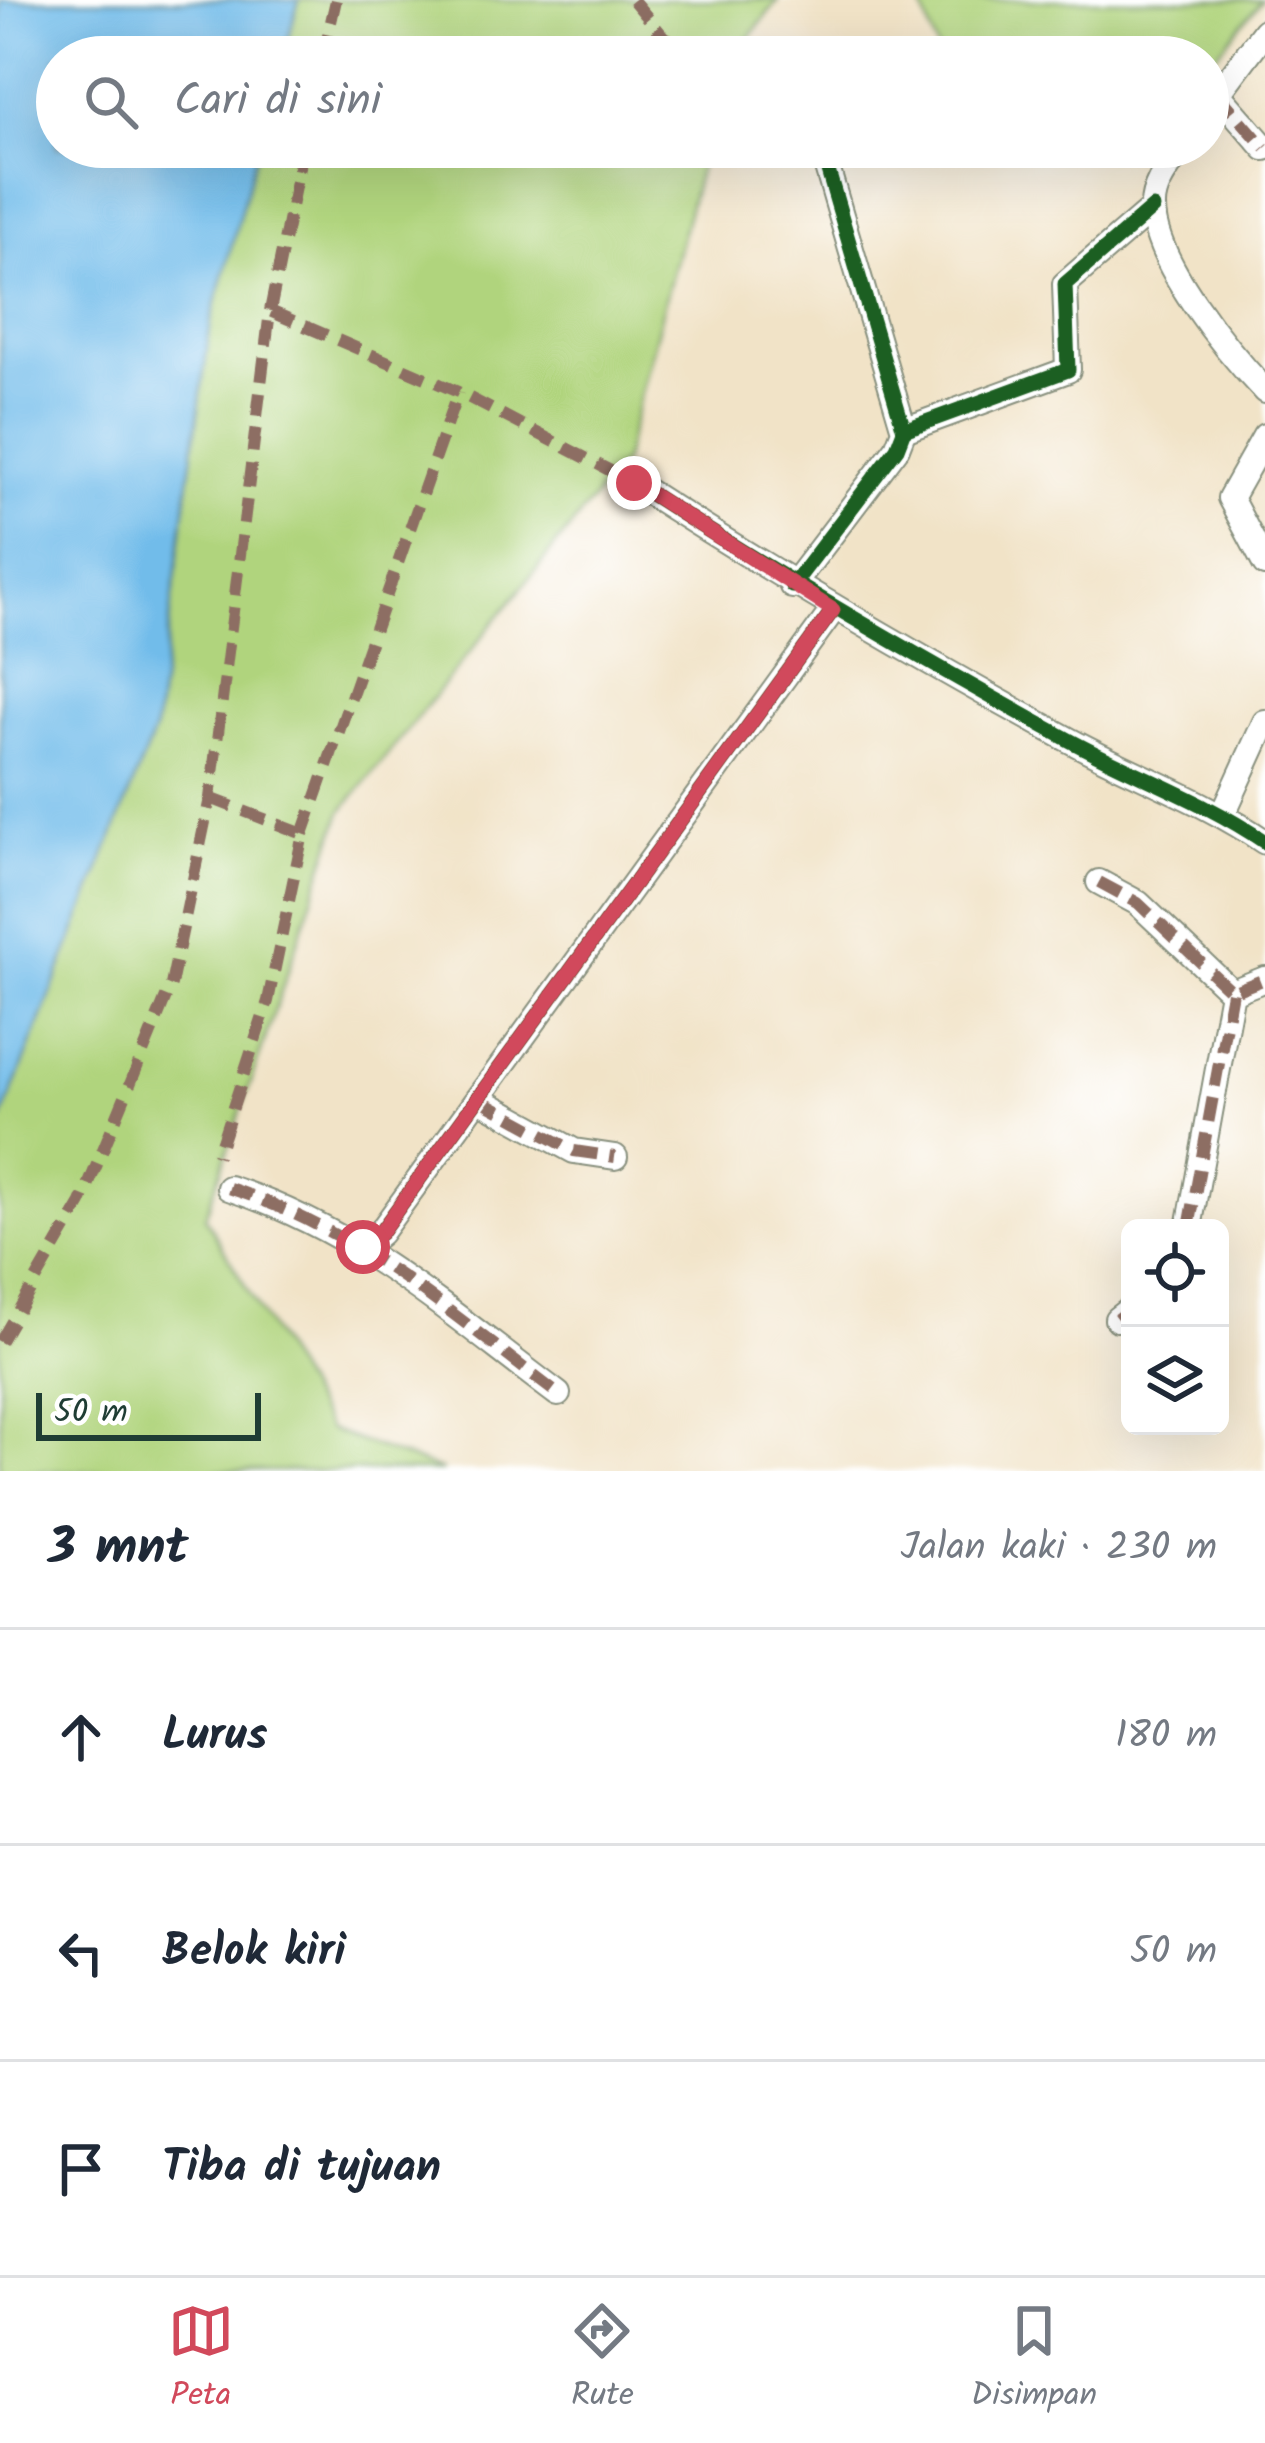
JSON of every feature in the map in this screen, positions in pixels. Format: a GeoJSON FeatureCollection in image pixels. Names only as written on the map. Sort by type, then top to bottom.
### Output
{"type":"FeatureCollection","features":[{"type":"Feature","properties":{"kind":"street"},"geometry":{"type":"LineString","coordinates":[[1229,79],[1265,31]]}},
{"type":"Feature","properties":{"kind":"street"},"geometry":{"type":"LineString","coordinates":[[1229,115],[1265,148]]}},
{"type":"Feature","properties":{"kind":"street"},"geometry":{"type":"LineString","coordinates":[[792,586],[897,448],[904,430],[827,168]]}},
{"type":"Feature","properties":{"kind":"street"},"geometry":{"type":"LineString","coordinates":[[1168,168],[1159,182],[1153,208],[1164,243],[1210,334],[1265,391]]}},
{"type":"Feature","properties":{"kind":"street"},"geometry":{"type":"LineString","coordinates":[[904,430],[1068,370],[1065,284],[1153,208]]}},
{"type":"Feature","properties":{"kind":"street"},"geometry":{"type":"LineString","coordinates":[[1265,436],[1230,498],[1265,564]]}},
{"type":"Feature","properties":{"kind":"street"},"geometry":{"type":"LineString","coordinates":[[634,483],[833,610],[1076,744],[1223,814],[1265,842]]}},
{"type":"Feature","properties":{"kind":"street"},"geometry":{"type":"LineString","coordinates":[[363,1247],[380,1233],[479,1099],[833,610]]}},
{"type":"Feature","properties":{"kind":"street"},"geometry":{"type":"LineString","coordinates":[[1223,814],[1265,722]]}},
{"type":"Feature","properties":{"kind":"street"},"geometry":{"type":"LineString","coordinates":[[1099,882],[1138,903],[1232,992]]}},
{"type":"Feature","properties":{"kind":"street"},"geometry":{"type":"LineString","coordinates":[[1232,992],[1265,979]]}},
{"type":"Feature","properties":{"kind":"street"},"geometry":{"type":"LineString","coordinates":[[1191,1219],[1232,992]]}},
{"type":"Feature","properties":{"kind":"street"},"geometry":{"type":"LineString","coordinates":[[479,1099],[574,1151],[615,1157]]}},
{"type":"Feature","properties":{"kind":"street"},"geometry":{"type":"LineString","coordinates":[[229,1188],[298,1211],[363,1247],[558,1394]]}},
{"type":"Feature","properties":{"kind":"green space"},"geometry":{"type":"Polygon","coordinates":[[[299,0],[778,0],[751,36],[289,36],[299,0]]]}},
{"type":"Feature","properties":{"kind":"green space"},"geometry":{"type":"Polygon","coordinates":[[[920,0],[1262,0],[1229,39],[933,36],[920,0]]]}},
{"type":"Feature","properties":{"kind":"green space"},"geometry":{"type":"Polygon","coordinates":[[[252,168],[700,168],[623,462],[342,811],[205,1217],[329,1430],[443,1471],[0,1471],[0,1124],[155,728],[211,321],[252,168]]]}},
{"type":"Feature","properties":{"kind":"water"},"geometry":{"type":"Polygon","coordinates":[[[0,0],[299,0],[289,36],[36,36],[36,168],[252,168],[211,321],[155,728],[0,1124],[0,0]]]}},
{"type":"Feature","properties":{"kind":"marked path"},"geometry":{"type":"LineString","coordinates":[[328,36],[336,0]]}},
{"type":"Feature","properties":{"kind":"marked path"},"geometry":{"type":"LineString","coordinates":[[633,0],[663,36]]}},
{"type":"Feature","properties":{"kind":"marked path"},"geometry":{"type":"LineString","coordinates":[[1229,107],[1265,148]]}},
{"type":"Feature","properties":{"kind":"marked path"},"geometry":{"type":"LineString","coordinates":[[270,311],[299,168]]}},
{"type":"Feature","properties":{"kind":"marked path"},"geometry":{"type":"LineString","coordinates":[[0,1342],[81,1203],[171,985],[210,798],[270,311],[458,392],[634,483]]}},
{"type":"Feature","properties":{"kind":"marked path"},"geometry":{"type":"LineString","coordinates":[[303,834],[458,392]]}},
{"type":"Feature","properties":{"kind":"marked path"},"geometry":{"type":"LineString","coordinates":[[210,798],[303,834],[268,1001],[217,1156]]}},
{"type":"Feature","properties":{"kind":"marked path"},"geometry":{"type":"LineString","coordinates":[[1099,882],[1138,903],[1232,992],[1265,979]]}},
{"type":"Feature","properties":{"kind":"marked path"},"geometry":{"type":"LineString","coordinates":[[1191,1219],[1232,992]]}},
{"type":"Feature","properties":{"kind":"marked path"},"geometry":{"type":"LineString","coordinates":[[479,1099],[574,1151],[615,1157]]}},
{"type":"Feature","properties":{"kind":"marked path"},"geometry":{"type":"LineString","coordinates":[[229,1188],[277,1206],[363,1251],[558,1394]]}},
{"type":"Feature","properties":{"kind":"marked path"},"geometry":{"type":"LineString","coordinates":[[1117,1319],[1121,1316]]}},
{"type":"Feature","properties":{"kind":"cycle path"},"geometry":{"type":"LineString","coordinates":[[792,586],[897,448],[904,430],[827,168]]}},
{"type":"Feature","properties":{"kind":"cycle path"},"geometry":{"type":"LineString","coordinates":[[904,430],[1068,370],[1065,284],[1153,208]]}},
{"type":"Feature","properties":{"kind":"cycle path"},"geometry":{"type":"LineString","coordinates":[[634,483],[959,679],[1265,842]]}},
{"type":"Feature","properties":{"kind":"cycle path"},"geometry":{"type":"LineString","coordinates":[[363,1247],[380,1233],[833,610]]}},
{"type":"Feature","properties":{"kind":"route"},"geometry":{"type":"LineString","coordinates":[[363,1247],[380,1233],[479,1099],[833,610],[634,483]]}}]}
